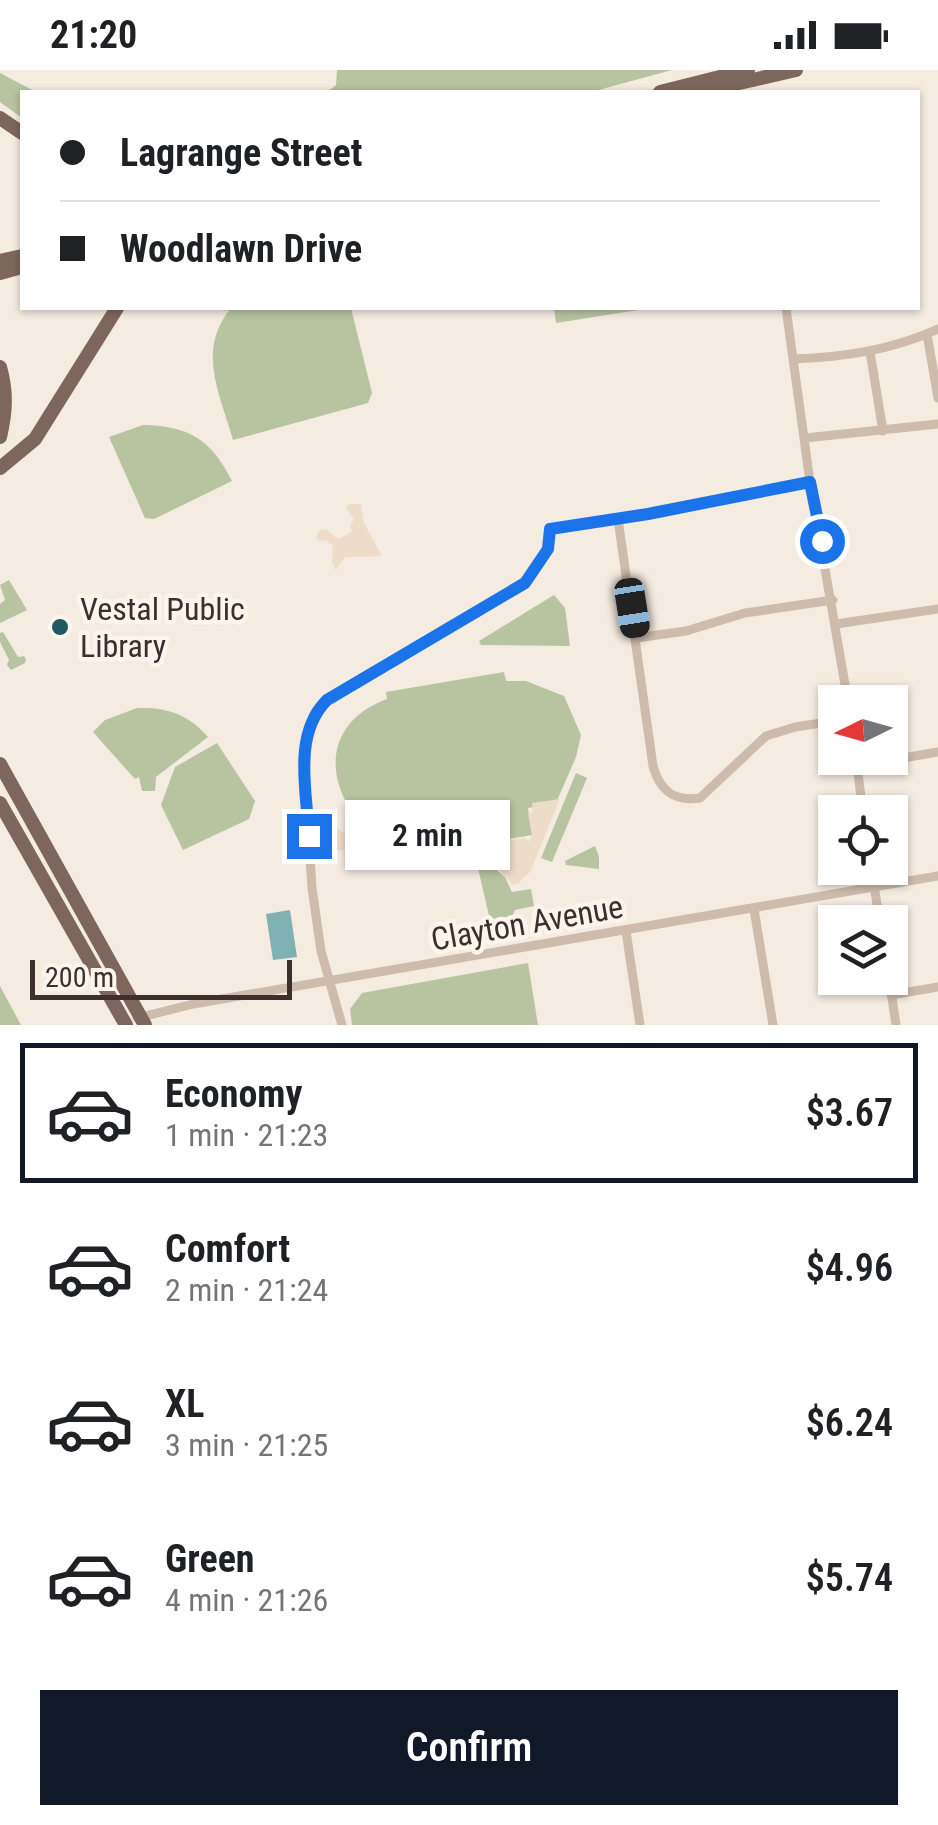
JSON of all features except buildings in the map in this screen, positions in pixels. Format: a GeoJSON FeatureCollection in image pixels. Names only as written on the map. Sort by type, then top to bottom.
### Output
{"type":"FeatureCollection","features":[{"type":"Feature","properties":{"kind":"main road"},"geometry":{"type":"LineString","coordinates":[[668,90],[748,70]]}},
{"type":"Feature","properties":{"kind":"main road"},"geometry":{"type":"LineString","coordinates":[[709,90],[796,70]]}},
{"type":"Feature","properties":{"kind":"main road"},"geometry":{"type":"LineString","coordinates":[[0,468],[34,439],[116,310]]}},
{"type":"Feature","properties":{"kind":"main road"},"geometry":{"type":"LineString","coordinates":[[0,366],[6,389],[6,414],[0,437]]}},
{"type":"Feature","properties":{"kind":"main road"},"geometry":{"type":"LineString","coordinates":[[0,764],[143,1021]]}},
{"type":"Feature","properties":{"kind":"main road"},"geometry":{"type":"LineString","coordinates":[[0,803],[126,1024]]}},
{"type":"Feature","properties":{"kind":"street"},"geometry":{"type":"LineString","coordinates":[[786,310],[810,482],[845,685]]}},
{"type":"Feature","properties":{"kind":"street"},"geometry":{"type":"LineString","coordinates":[[794,359],[870,352],[938,329]]}},
{"type":"Feature","properties":{"kind":"street"},"geometry":{"type":"LineString","coordinates":[[927,334],[938,398]]}},
{"type":"Feature","properties":{"kind":"street"},"geometry":{"type":"LineString","coordinates":[[870,352],[883,431]]}},
{"type":"Feature","properties":{"kind":"street"},"geometry":{"type":"LineString","coordinates":[[805,438],[938,424]]}},
{"type":"Feature","properties":{"kind":"street"},"geometry":{"type":"LineString","coordinates":[[342,1025],[321,952],[312,888],[305,750],[315,712],[327,700],[525,583],[548,549],[550,529],[810,482]]}},
{"type":"Feature","properties":{"kind":"street"},"geometry":{"type":"LineString","coordinates":[[618,519],[658,782],[676,798],[700,798],[766,736],[818,724]]}},
{"type":"Feature","properties":{"kind":"street"},"geometry":{"type":"LineString","coordinates":[[636,638],[686,631],[772,608],[833,600]]}},
{"type":"Feature","properties":{"kind":"street"},"geometry":{"type":"LineString","coordinates":[[836,624],[938,609]]}},
{"type":"Feature","properties":{"kind":"street"},"geometry":{"type":"LineString","coordinates":[[908,756],[938,752]]}},
{"type":"Feature","properties":{"kind":"street","name":"Clayton Avenue"},"geometry":{"type":"LineString","coordinates":[[126,1024],[330,982],[938,876]]}},
{"type":"Feature","properties":{"kind":"street"},"geometry":{"type":"LineString","coordinates":[[874,885],[877,905]]}},
{"type":"Feature","properties":{"kind":"street"},"geometry":{"type":"LineString","coordinates":[[754,910],[773,1025]]}},
{"type":"Feature","properties":{"kind":"street"},"geometry":{"type":"LineString","coordinates":[[626,931],[640,1025]]}},
{"type":"Feature","properties":{"kind":"street"},"geometry":{"type":"LineString","coordinates":[[908,992],[938,987]]}},
{"type":"Feature","properties":{"kind":"street"},"geometry":{"type":"LineString","coordinates":[[892,995],[896,1025]]}},
{"type":"Feature","properties":{"kind":"green space"},"geometry":{"type":"Polygon","coordinates":[[[337,70],[672,70],[598,90],[330,90],[336,85],[337,70]]]}},
{"type":"Feature","properties":{"kind":"green space"},"geometry":{"type":"Polygon","coordinates":[[[0,73],[32,90],[20,90],[20,117],[0,102],[0,73]]]}},
{"type":"Feature","properties":{"kind":"green space"},"geometry":{"type":"Polygon","coordinates":[[[230,310],[351,310],[372,393],[368,403],[233,440],[214,372],[215,340],[230,310]]]}},
{"type":"Feature","properties":{"kind":"green space"},"geometry":{"type":"Polygon","coordinates":[[[554,310],[638,310],[556,323],[554,310]]]}},
{"type":"Feature","properties":{"kind":"green space"},"geometry":{"type":"Polygon","coordinates":[[[143,425],[174,428],[197,438],[216,455],[232,481],[154,519],[145,518],[109,437],[143,425]]]}},
{"type":"Feature","properties":{"kind":"green space"},"geometry":{"type":"Polygon","coordinates":[[[9,580],[27,610],[0,623],[0,604],[5,600],[0,585],[9,580]]]}},
{"type":"Feature","properties":{"kind":"green space"},"geometry":{"type":"Polygon","coordinates":[[[554,595],[565,608],[570,646],[481,645],[479,641],[554,595]]]}},
{"type":"Feature","properties":{"kind":"green space"},"geometry":{"type":"Polygon","coordinates":[[[3,632],[18,657],[26,659],[11,670],[0,642],[3,632]]]}},
{"type":"Feature","properties":{"kind":"green space"},"geometry":{"type":"Polygon","coordinates":[[[504,672],[506,681],[526,681],[564,696],[581,735],[556,803],[528,808],[532,835],[413,856],[407,823],[366,830],[342,794],[337,775],[340,739],[350,723],[387,699],[386,692],[504,672]]]}},
{"type":"Feature","properties":{"kind":"green space"},"geometry":{"type":"Polygon","coordinates":[[[137,708],[176,714],[208,737],[156,777],[155,791],[142,791],[139,777],[135,779],[93,732],[105,720],[137,708]]]}},
{"type":"Feature","properties":{"kind":"green space"},"geometry":{"type":"Polygon","coordinates":[[[217,743],[255,801],[249,819],[183,850],[161,805],[175,767],[217,743]]]}},
{"type":"Feature","properties":{"kind":"green space"},"geometry":{"type":"Polygon","coordinates":[[[576,773],[587,778],[552,862],[541,858],[576,773]]]}},
{"type":"Feature","properties":{"kind":"green space"},"geometry":{"type":"Polygon","coordinates":[[[595,846],[599,869],[566,865],[565,861],[595,846]]]}},
{"type":"Feature","properties":{"kind":"green space"},"geometry":{"type":"Polygon","coordinates":[[[493,867],[505,877],[512,892],[531,889],[534,906],[515,910],[512,916],[489,916],[478,868],[493,867]]]}},
{"type":"Feature","properties":{"kind":"green space"},"geometry":{"type":"Polygon","coordinates":[[[528,963],[538,1025],[352,1025],[350,1009],[362,993],[528,963]]]}},
{"type":"Feature","properties":{"kind":"green space"},"geometry":{"type":"Polygon","coordinates":[[[0,986],[21,1025],[0,1025],[0,986]]]}},
{"type":"Feature","properties":{"kind":"shaded area"},"geometry":{"type":"Polygon","coordinates":[[[361,504],[364,523],[382,556],[345,557],[336,570],[332,563],[333,546],[316,537],[326,529],[338,539],[352,532],[350,525],[354,520],[346,507],[361,504]]]}},
{"type":"Feature","properties":{"kind":"shaded area"},"geometry":{"type":"Polygon","coordinates":[[[560,799],[530,872],[518,883],[512,885],[498,867],[494,852],[464,857],[464,850],[493,843],[525,838],[529,842],[532,835],[528,814],[533,812],[532,803],[560,799]]]}},
{"type":"Feature","properties":{"kind":"shaded area"},"geometry":{"type":"Polygon","coordinates":[[[334,826],[356,842],[363,833],[404,827],[413,856],[402,848],[331,851],[324,828],[334,826]]]}},
{"type":"Feature","properties":{"kind":"water"},"geometry":{"type":"Polygon","coordinates":[[[290,910],[297,957],[273,960],[266,914],[290,910]]]}},
{"type":"Feature","properties":{"kind":"place","name":"Vestal Public Library"},"geometry":{"type":"Point","coordinates":[60,627]}},
{"type":"Feature","properties":{"kind":"route"},"geometry":{"type":"LineString","coordinates":[[309,836],[305,750],[315,712],[327,700],[525,583],[548,549],[550,529],[810,482],[822,541]]}}]}
